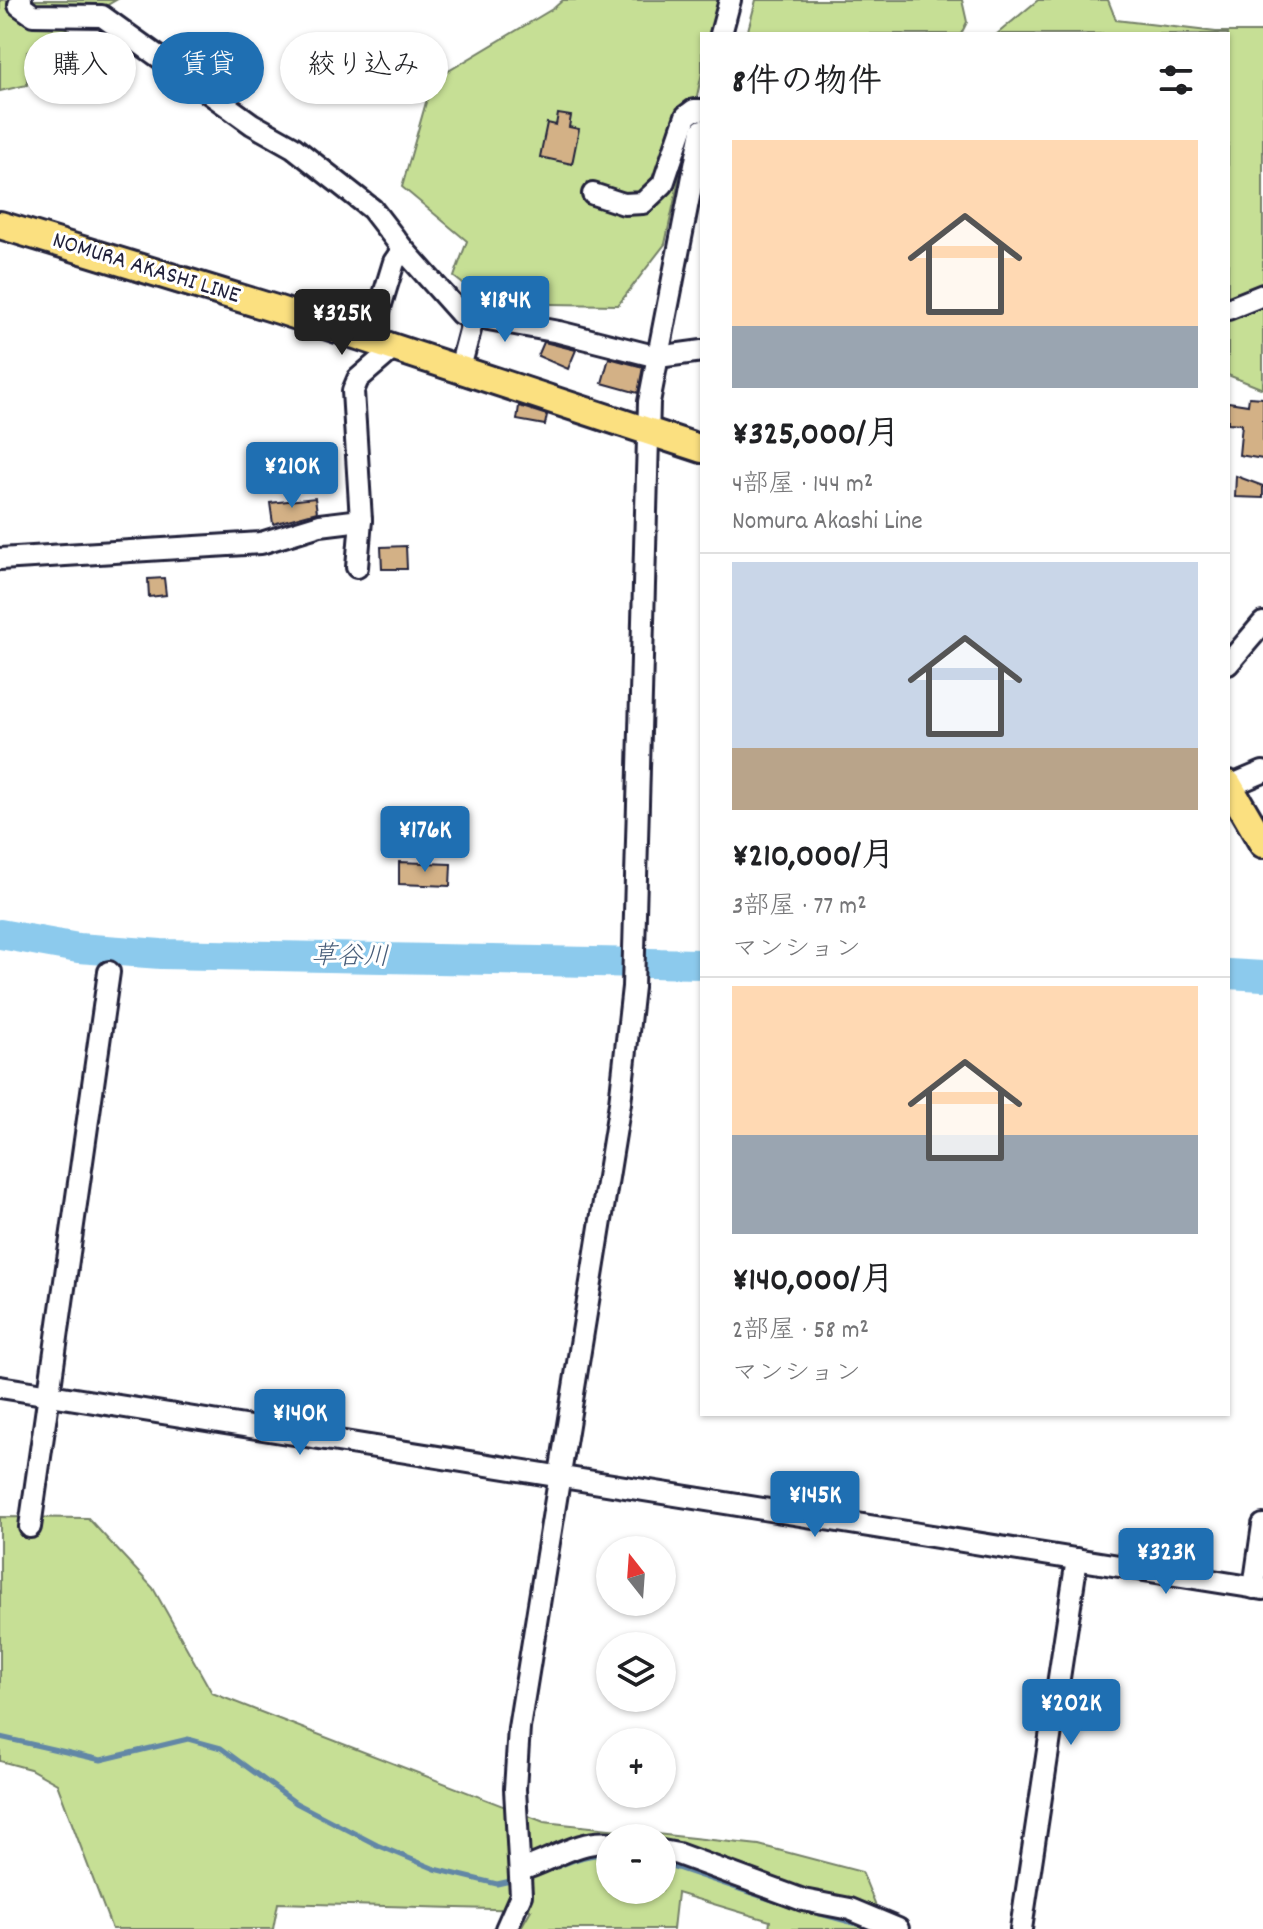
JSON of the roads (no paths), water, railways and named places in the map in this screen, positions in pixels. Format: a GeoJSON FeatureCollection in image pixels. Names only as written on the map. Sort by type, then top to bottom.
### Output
{"type":"FeatureCollection","features":[{"type":"Feature","properties":{"kind":"main road","name":"NOMURA AKASHI LINE"},"geometry":{"type":"LineString","coordinates":[[0,225],[460,368],[700,448]]}},
{"type":"Feature","properties":{"kind":"main road"},"geometry":{"type":"LineString","coordinates":[[1230,787],[1263,844]]}},
{"type":"Feature","properties":{"kind":"street"},"geometry":{"type":"LineString","coordinates":[[21,0],[19,5],[33,15],[102,16],[252,124],[293,147],[372,209],[461,314],[658,357],[700,351]]}},
{"type":"Feature","properties":{"kind":"street"},"geometry":{"type":"LineString","coordinates":[[722,32],[730,0]]}},
{"type":"Feature","properties":{"kind":"street"},"geometry":{"type":"LineString","coordinates":[[593,194],[624,204],[643,203],[663,184],[686,116],[700,110]]}},
{"type":"Feature","properties":{"kind":"street"},"geometry":{"type":"LineString","coordinates":[[506,1929],[521,1895],[515,1789],[519,1728],[620,1103],[633,987],[648,429],[658,357],[700,140]]}},
{"type":"Feature","properties":{"kind":"street"},"geometry":{"type":"LineString","coordinates":[[357,567],[361,520],[353,391],[382,344],[394,262],[403,249]]}},
{"type":"Feature","properties":{"kind":"street"},"geometry":{"type":"LineString","coordinates":[[1230,308],[1263,295]]}},
{"type":"Feature","properties":{"kind":"street"},"geometry":{"type":"LineString","coordinates":[[460,368],[474,315]]}},
{"type":"Feature","properties":{"kind":"street"},"geometry":{"type":"LineString","coordinates":[[0,559],[261,543],[320,525],[361,520]]}},
{"type":"Feature","properties":{"kind":"street"},"geometry":{"type":"LineString","coordinates":[[1230,662],[1263,623]]}},
{"type":"Feature","properties":{"kind":"street"},"geometry":{"type":"LineString","coordinates":[[1230,785],[1263,772]]}},
{"type":"Feature","properties":{"kind":"street"},"geometry":{"type":"LineString","coordinates":[[30,1527],[109,972]]}},
{"type":"Feature","properties":{"kind":"street"},"geometry":{"type":"LineString","coordinates":[[0,1387],[1259,1588],[1263,1525]]}},
{"type":"Feature","properties":{"kind":"street"},"geometry":{"type":"LineString","coordinates":[[1021,1929],[1077,1559]]}},
{"type":"Feature","properties":{"kind":"street"},"geometry":{"type":"LineString","coordinates":[[520,1870],[545,1863],[575,1848],[596,1845]]}},
{"type":"Feature","properties":{"kind":"street"},"geometry":{"type":"LineString","coordinates":[[676,1854],[803,1900],[850,1909],[898,1929]]}},
{"type":"Feature","properties":{"kind":"waterway","name":"草谷川"},"geometry":{"type":"LineString","coordinates":[[0,934],[78,948],[161,954],[700,964]]}},
{"type":"Feature","properties":{"kind":"waterway","name":"草谷川"},"geometry":{"type":"LineString","coordinates":[[1230,974],[1263,976]]}},
{"type":"Feature","properties":{"kind":"waterway"},"geometry":{"type":"LineString","coordinates":[[0,1737],[101,1760],[188,1739],[221,1748],[296,1803],[377,1845],[435,1869],[497,1884],[515,1880]]}},
{"type":"Feature","properties":{"kind":"waterway"},"geometry":{"type":"LineString","coordinates":[[524,1878],[596,1855]]}},
{"type":"Feature","properties":{"kind":"waterway"},"geometry":{"type":"LineString","coordinates":[[676,1868],[799,1909]]}},
{"type":"Feature","properties":{"kind":"waterway"},"geometry":{"type":"LineString","coordinates":[[813,1912],[865,1926]]}}]}
